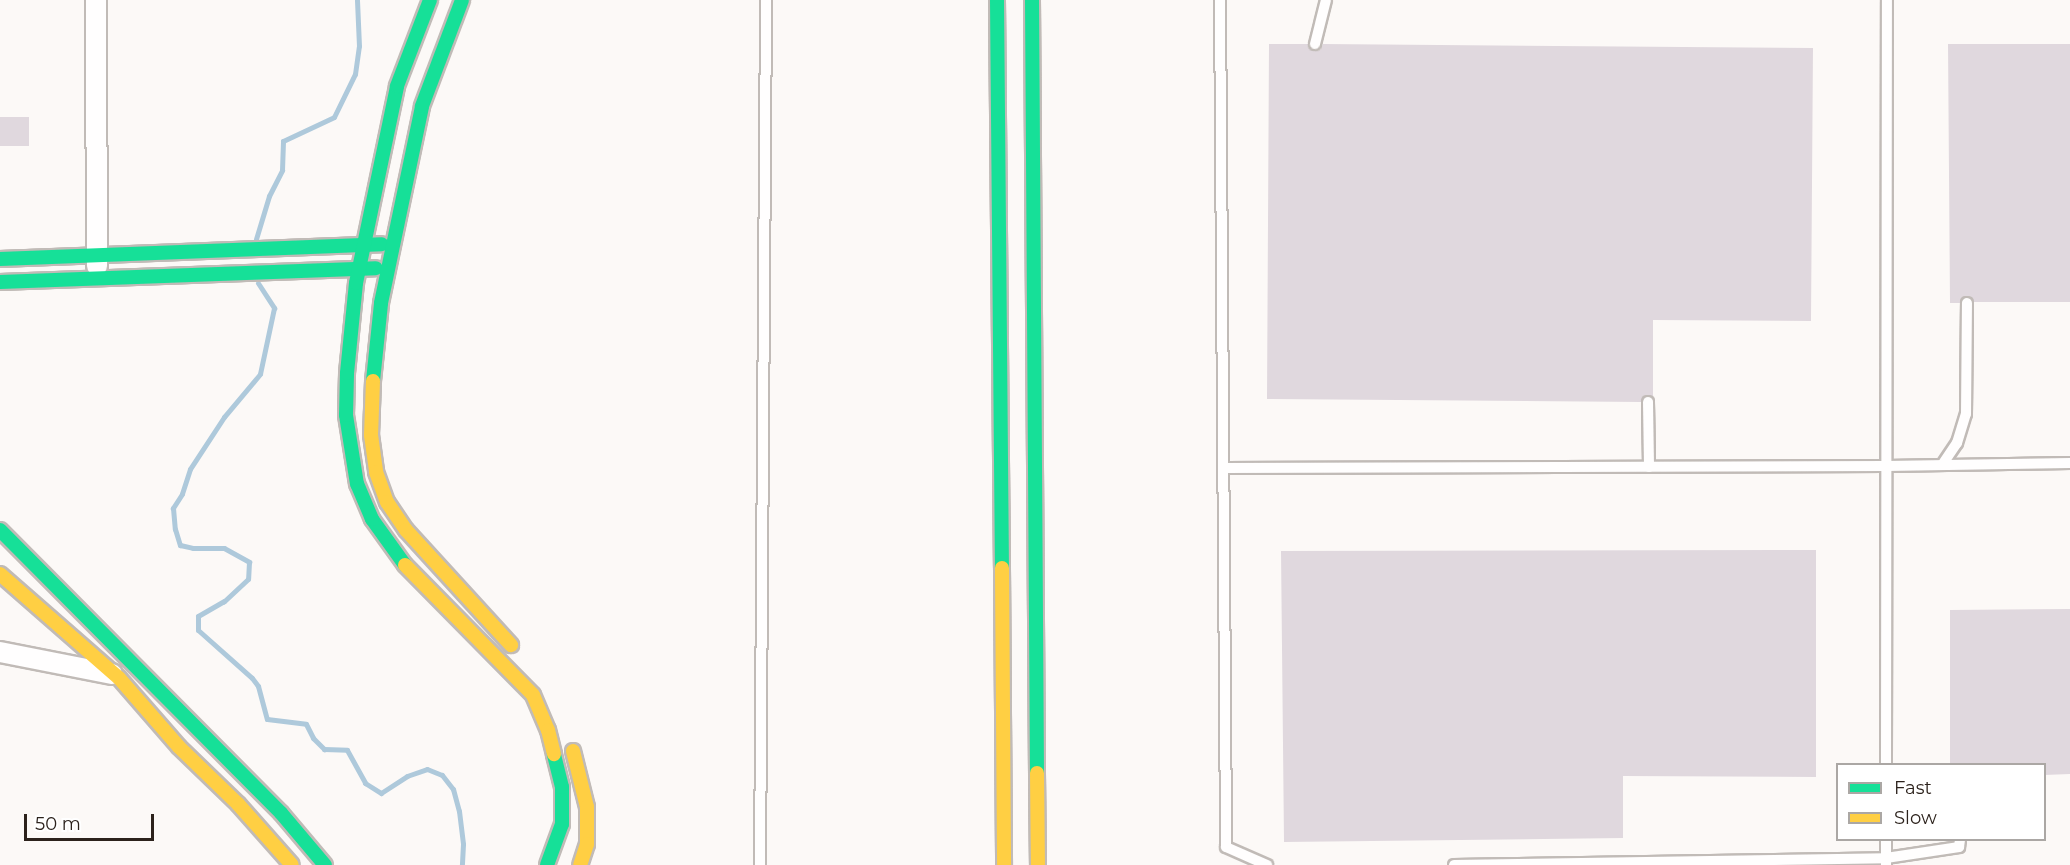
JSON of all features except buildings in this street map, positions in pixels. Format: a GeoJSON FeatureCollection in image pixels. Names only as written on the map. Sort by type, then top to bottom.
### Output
{"type":"FeatureCollection","features":[{"type":"Feature","properties":{"kind":"street"},"geometry":{"type":"LineString","coordinates":[[96,0],[97,278]]}},
{"type":"Feature","properties":{"kind":"street"},"geometry":{"type":"LineString","coordinates":[[430,0],[398,86],[359,269],[347,373],[346,415],[357,484],[372,519],[397,556],[533,694],[548,730],[562,787],[562,824],[547,865]]}},
{"type":"Feature","properties":{"kind":"street"},"geometry":{"type":"LineString","coordinates":[[462,0],[422,106],[388,268],[381,303],[372,393],[371,435],[376,472],[387,502],[406,530],[523,658]]}},
{"type":"Feature","properties":{"kind":"street"},"geometry":{"type":"LineString","coordinates":[[997,0],[1004,865]]}},
{"type":"Feature","properties":{"kind":"street"},"geometry":{"type":"LineString","coordinates":[[1032,0],[1038,865]]}},
{"type":"Feature","properties":{"kind":"street"},"geometry":{"type":"LineString","coordinates":[[0,259],[394,244]]}},
{"type":"Feature","properties":{"kind":"street"},"geometry":{"type":"LineString","coordinates":[[0,282],[388,268]]}},
{"type":"Feature","properties":{"kind":"street"},"geometry":{"type":"LineString","coordinates":[[0,530],[139,667],[281,813],[325,865]]}},
{"type":"Feature","properties":{"kind":"street"},"geometry":{"type":"LineString","coordinates":[[0,574],[115,674],[180,747],[238,804],[292,865]]}},
{"type":"Feature","properties":{"kind":"street"},"geometry":{"type":"LineString","coordinates":[[0,652],[115,674]]}},
{"type":"Feature","properties":{"kind":"street"},"geometry":{"type":"LineString","coordinates":[[543,685],[553,705]]}},
{"type":"Feature","properties":{"kind":"street"},"geometry":{"type":"LineString","coordinates":[[569,742],[587,807],[587,844],[580,865]]}},
{"type":"Feature","properties":{"kind":"lane"},"geometry":{"type":"LineString","coordinates":[[760,865],[766,0]]}},
{"type":"Feature","properties":{"kind":"lane"},"geometry":{"type":"LineString","coordinates":[[1220,0],[1226,847],[1267,865]]}},
{"type":"Feature","properties":{"kind":"lane"},"geometry":{"type":"LineString","coordinates":[[1315,44],[1326,0]]}},
{"type":"Feature","properties":{"kind":"lane"},"geometry":{"type":"LineString","coordinates":[[1886,763],[1887,0]]}},
{"type":"Feature","properties":{"kind":"lane"},"geometry":{"type":"LineString","coordinates":[[1942,465],[1957,442],[1966,414],[1967,303]]}},
{"type":"Feature","properties":{"kind":"lane"},"geometry":{"type":"LineString","coordinates":[[1648,402],[1649,467]]}},
{"type":"Feature","properties":{"kind":"lane"},"geometry":{"type":"LineString","coordinates":[[1223,468],[1886,466],[2070,463]]}},
{"type":"Feature","properties":{"kind":"lane"},"geometry":{"type":"LineString","coordinates":[[1886,841],[1886,861]]}},
{"type":"Feature","properties":{"kind":"lane"},"geometry":{"type":"LineString","coordinates":[[1454,865],[1886,861],[1959,847],[1960,841]]}},
{"type":"Feature","properties":{"kind":"waterway"},"geometry":{"type":"LineString","coordinates":[[256,239],[269,196],[282,170],[283,141],[334,117],[355,74],[359,46],[357,0]]}},
{"type":"Feature","properties":{"kind":"waterway"},"geometry":{"type":"LineString","coordinates":[[258,283],[274,308],[260,374],[224,417],[190,469],[182,494],[173,508],[175,529],[180,545],[193,548],[224,548],[249,562],[248,579],[224,601],[198,616],[198,630],[252,678],[258,686],[267,719],[306,724],[313,738],[324,749],[347,750],[365,783],[381,793],[407,776],[427,769],[442,775],[453,789],[459,811],[463,844],[462,865]]}},
{"type":"Feature","properties":{"kind":"traffic: fast"},"geometry":{"type":"LineString","coordinates":[[405,565],[372,519],[357,484],[346,415],[347,373],[356,283],[397,86],[430,0]]}},
{"type":"Feature","properties":{"kind":"traffic: fast"},"geometry":{"type":"LineString","coordinates":[[373,381],[381,303],[422,106],[462,0]]}},
{"type":"Feature","properties":{"kind":"traffic: fast"},"geometry":{"type":"LineString","coordinates":[[997,0],[1002,568]]}},
{"type":"Feature","properties":{"kind":"traffic: fast"},"geometry":{"type":"LineString","coordinates":[[1032,0],[1037,773]]}},
{"type":"Feature","properties":{"kind":"traffic: fast"},"geometry":{"type":"LineString","coordinates":[[0,259],[382,244]]}},
{"type":"Feature","properties":{"kind":"traffic: fast"},"geometry":{"type":"LineString","coordinates":[[0,282],[376,268]]}},
{"type":"Feature","properties":{"kind":"traffic: fast"},"geometry":{"type":"LineString","coordinates":[[0,530],[281,813],[325,865]]}},
{"type":"Feature","properties":{"kind":"traffic: fast"},"geometry":{"type":"LineString","coordinates":[[547,865],[562,824],[562,787],[554,754]]}},
{"type":"Feature","properties":{"kind":"traffic: slow"},"geometry":{"type":"LineString","coordinates":[[373,381],[371,435],[376,472],[387,502],[406,530],[511,645]]}},
{"type":"Feature","properties":{"kind":"traffic: slow"},"geometry":{"type":"LineString","coordinates":[[405,565],[533,695],[548,730],[554,754]]}},
{"type":"Feature","properties":{"kind":"traffic: slow"},"geometry":{"type":"LineString","coordinates":[[1002,568],[1004,865]]}},
{"type":"Feature","properties":{"kind":"traffic: slow"},"geometry":{"type":"LineString","coordinates":[[0,574],[119,678],[179,747],[238,804],[292,865]]}},
{"type":"Feature","properties":{"kind":"traffic: slow"},"geometry":{"type":"LineString","coordinates":[[573,751],[587,807],[587,844],[580,865]]}},
{"type":"Feature","properties":{"kind":"traffic: slow"},"geometry":{"type":"LineString","coordinates":[[1037,773],[1038,865]]}}]}
